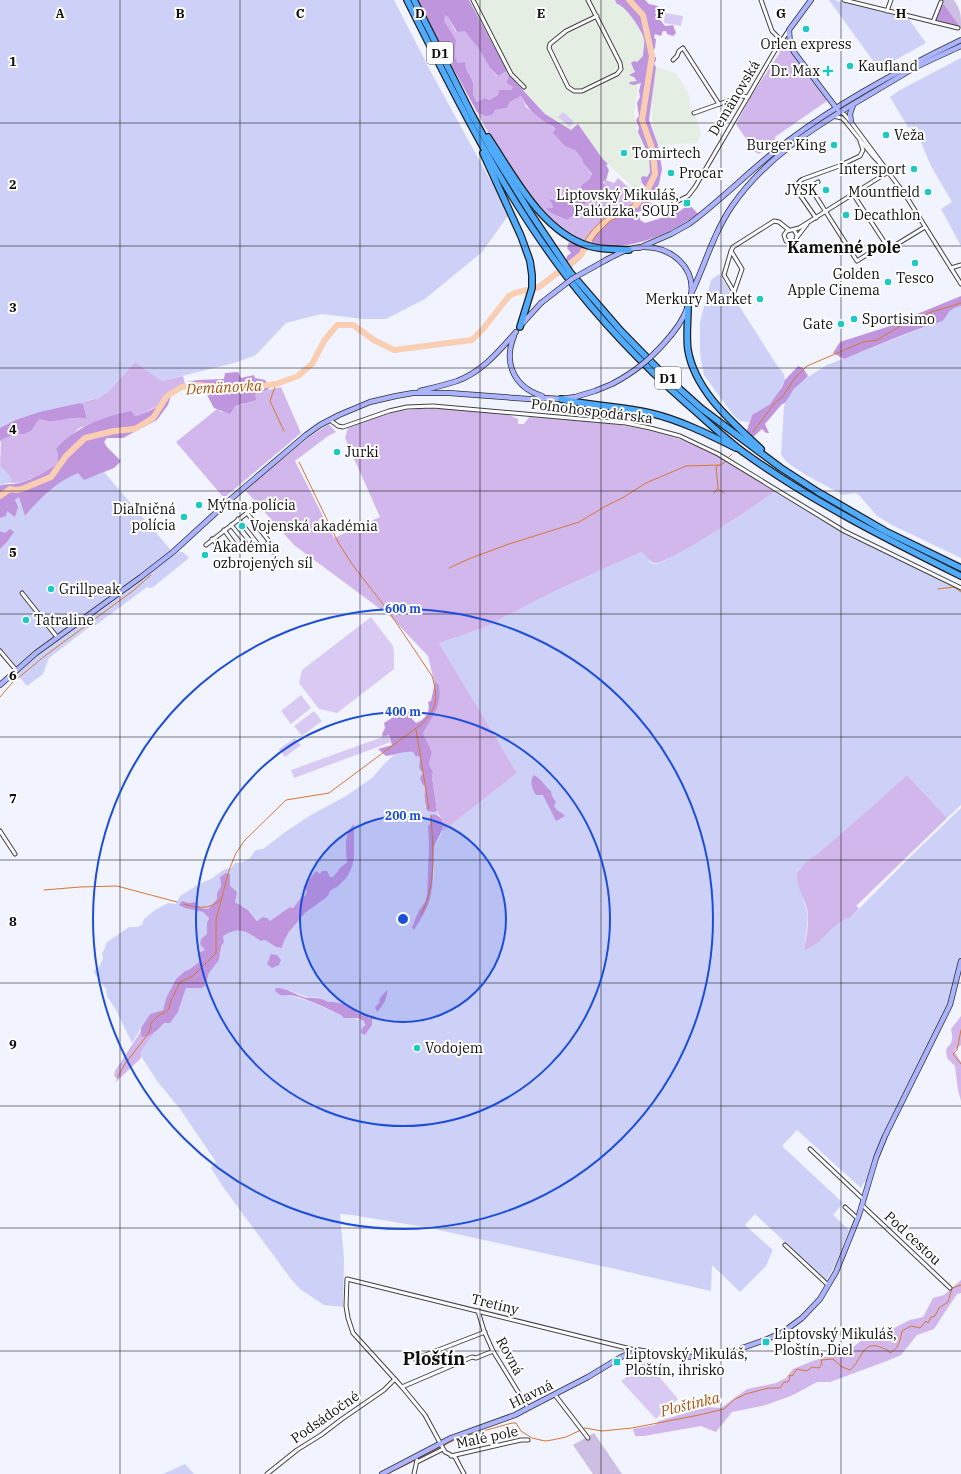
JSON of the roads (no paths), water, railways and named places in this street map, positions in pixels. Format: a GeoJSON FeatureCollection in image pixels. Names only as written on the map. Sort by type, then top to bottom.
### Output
{"type":"FeatureCollection","features":[{"type":"Feature","properties":{"kind":"highway","name":"D1"},"geometry":{"type":"LineString","coordinates":[[407,0],[480,141],[525,217],[616,336],[659,379],[745,453],[813,498],[961,576]]}},
{"type":"Feature","properties":{"kind":"highway","name":"D1"},"geometry":{"type":"LineString","coordinates":[[414,0],[466,105],[490,148],[560,263]]}},
{"type":"Feature","properties":{"kind":"highway"},"geometry":{"type":"LineString","coordinates":[[466,105],[527,196],[555,227],[571,239],[590,247],[629,250]]}},
{"type":"Feature","properties":{"kind":"highway"},"geometry":{"type":"LineString","coordinates":[[480,141],[484,156],[528,254],[531,269],[532,288],[518,329]]}},
{"type":"Feature","properties":{"kind":"highway","name":"D1"},"geometry":{"type":"LineString","coordinates":[[568,273],[664,375],[702,409],[781,468],[818,492],[885,530],[961,568]]}},
{"type":"Feature","properties":{"kind":"highway"},"geometry":{"type":"LineString","coordinates":[[688,307],[687,335],[689,352],[693,368],[700,381],[710,397],[733,422],[781,468]]}},
{"type":"Feature","properties":{"kind":"highway"},"geometry":{"type":"LineString","coordinates":[[561,399],[639,411],[661,416],[695,428],[745,453]]}},
{"type":"Feature","properties":{"kind":"main road","name":"Demänovská"},"geometry":{"type":"LineString","coordinates":[[789,30],[812,0]]}},
{"type":"Feature","properties":{"kind":"main road"},"geometry":{"type":"LineString","coordinates":[[789,30],[790,46],[838,110]]}},
{"type":"Feature","properties":{"kind":"main road"},"geometry":{"type":"LineString","coordinates":[[414,393],[449,393],[529,399],[561,399],[575,397],[612,384],[628,376],[646,363],[682,321],[688,307],[691,294],[713,240],[723,221],[742,192],[763,169],[838,110],[915,62],[961,40]]}},
{"type":"Feature","properties":{"kind":"main road"},"geometry":{"type":"LineString","coordinates":[[0,685],[36,653],[57,637],[142,577],[182,544],[232,498],[312,430],[370,402],[414,393],[457,381],[469,375],[493,358],[541,304],[572,278],[606,260],[629,250],[639,248],[671,234],[689,224],[786,142],[827,113],[854,104],[915,68],[961,46]]}},
{"type":"Feature","properties":{"kind":"main road"},"geometry":{"type":"LineString","coordinates":[[827,113],[830,107],[830,101]]}},
{"type":"Feature","properties":{"kind":"main road"},"geometry":{"type":"LineString","coordinates":[[851,122],[850,114],[854,104]]}},
{"type":"Feature","properties":{"kind":"main road"},"geometry":{"type":"LineString","coordinates":[[639,248],[659,249],[670,253],[679,259],[689,276],[691,294]]}},
{"type":"Feature","properties":{"kind":"main road"},"geometry":{"type":"LineString","coordinates":[[518,329],[511,345],[510,364],[513,373],[525,388],[532,393],[546,398]]}},
{"type":"Feature","properties":{"kind":"main road"},"geometry":{"type":"LineString","coordinates":[[637,1350],[665,1355],[706,1358],[722,1355],[754,1345],[783,1332],[798,1322],[820,1299],[836,1272],[858,1218],[876,1158],[885,1136],[950,1005],[961,961]]}},
{"type":"Feature","properties":{"kind":"main road","name":"Hlavná"},"geometry":{"type":"LineString","coordinates":[[416,1459],[435,1446],[441,1447],[451,1438],[515,1415],[637,1350]]}},
{"type":"Feature","properties":{"kind":"main road"},"geometry":{"type":"LineString","coordinates":[[382,1474],[416,1459]]}},
{"type":"Feature","properties":{"kind":"street"},"geometry":{"type":"LineString","coordinates":[[474,0],[511,74],[524,88]]}},
{"type":"Feature","properties":{"kind":"street"},"geometry":{"type":"LineString","coordinates":[[588,0],[597,16],[620,63],[621,69],[617,74],[582,92],[574,91],[568,87],[550,48],[550,44],[566,31],[597,16]]}},
{"type":"Feature","properties":{"kind":"street"},"geometry":{"type":"LineString","coordinates":[[761,0],[772,31],[790,46]]}},
{"type":"Feature","properties":{"kind":"street"},"geometry":{"type":"LineString","coordinates":[[844,0],[958,28]]}},
{"type":"Feature","properties":{"kind":"street"},"geometry":{"type":"LineString","coordinates":[[886,11],[890,0]]}},
{"type":"Feature","properties":{"kind":"street"},"geometry":{"type":"LineString","coordinates":[[933,22],[941,2]]}},
{"type":"Feature","properties":{"kind":"street","name":"Demänovská"},"geometry":{"type":"LineString","coordinates":[[674,203],[688,196],[692,191],[781,40],[789,30]]}},
{"type":"Feature","properties":{"kind":"street"},"geometry":{"type":"LineString","coordinates":[[673,60],[683,48],[719,104]]}},
{"type":"Feature","properties":{"kind":"street"},"geometry":{"type":"LineString","coordinates":[[694,113],[742,96],[748,97]]}},
{"type":"Feature","properties":{"kind":"street"},"geometry":{"type":"LineString","coordinates":[[838,110],[842,118],[860,141],[888,172]]}},
{"type":"Feature","properties":{"kind":"street"},"geometry":{"type":"LineString","coordinates":[[838,110],[851,122],[906,196],[961,284]]}},
{"type":"Feature","properties":{"kind":"street"},"geometry":{"type":"LineString","coordinates":[[832,116],[842,118]]}},
{"type":"Feature","properties":{"kind":"street"},"geometry":{"type":"LineString","coordinates":[[816,218],[798,192],[797,186],[799,182],[860,156],[862,150],[860,141]]}},
{"type":"Feature","properties":{"kind":"street"},"geometry":{"type":"LineString","coordinates":[[785,232],[794,230],[808,223],[888,172]]}},
{"type":"Feature","properties":{"kind":"street"},"geometry":{"type":"LineString","coordinates":[[818,182],[810,187],[857,261],[885,243]]}},
{"type":"Feature","properties":{"kind":"street"},"geometry":{"type":"LineString","coordinates":[[853,194],[889,249],[925,227]]}},
{"type":"Feature","properties":{"kind":"street"},"geometry":{"type":"LineString","coordinates":[[730,251],[742,269],[734,292],[724,274],[730,251],[733,247],[772,222],[776,221],[781,223],[789,230]]}},
{"type":"Feature","properties":{"kind":"street"},"geometry":{"type":"LineString","coordinates":[[781,223],[785,232],[784,235],[786,241],[792,242],[797,238],[808,223]]}},
{"type":"Feature","properties":{"kind":"street"},"geometry":{"type":"LineString","coordinates":[[794,230],[797,238]]}},
{"type":"Feature","properties":{"kind":"street"},"geometry":{"type":"LineString","coordinates":[[951,268],[961,265]]}},
{"type":"Feature","properties":{"kind":"street","name":"Poľnohospodárska"},"geometry":{"type":"LineString","coordinates":[[330,420],[338,426],[345,426],[381,412],[407,407],[433,406],[634,424],[658,430],[680,436],[708,448],[844,531],[961,588]]}},
{"type":"Feature","properties":{"kind":"street"},"geometry":{"type":"LineString","coordinates":[[206,545],[256,506]]}},
{"type":"Feature","properties":{"kind":"street"},"geometry":{"type":"LineString","coordinates":[[212,539],[216,543],[274,552],[276,550],[247,513]]}},
{"type":"Feature","properties":{"kind":"street"},"geometry":{"type":"LineString","coordinates":[[238,519],[260,549]]}},
{"type":"Feature","properties":{"kind":"street"},"geometry":{"type":"LineString","coordinates":[[231,525],[250,549]]}},
{"type":"Feature","properties":{"kind":"street"},"geometry":{"type":"LineString","coordinates":[[224,530],[236,546]]}},
{"type":"Feature","properties":{"kind":"street"},"geometry":{"type":"LineString","coordinates":[[260,549],[269,542]]}},
{"type":"Feature","properties":{"kind":"street"},"geometry":{"type":"LineString","coordinates":[[22,593],[57,637]]}},
{"type":"Feature","properties":{"kind":"street"},"geometry":{"type":"LineString","coordinates":[[0,651],[16,670]]}},
{"type":"Feature","properties":{"kind":"street"},"geometry":{"type":"LineString","coordinates":[[0,831],[15,854]]}},
{"type":"Feature","properties":{"kind":"street"},"geometry":{"type":"LineString","coordinates":[[810,1149],[863,1199]]}},
{"type":"Feature","properties":{"kind":"street","name":"Pod cestou"},"geometry":{"type":"LineString","coordinates":[[862,1205],[950,1288]]}},
{"type":"Feature","properties":{"kind":"street"},"geometry":{"type":"LineString","coordinates":[[845,1207],[858,1218]]}},
{"type":"Feature","properties":{"kind":"street"},"geometry":{"type":"LineString","coordinates":[[785,1244],[828,1285]]}},
{"type":"Feature","properties":{"kind":"street","name":"Tretiny"},"geometry":{"type":"LineString","coordinates":[[395,1379],[353,1333],[346,1306],[347,1279],[637,1350]]}},
{"type":"Feature","properties":{"kind":"street","name":"Rovná"},"geometry":{"type":"LineString","coordinates":[[478,1311],[484,1332],[493,1351],[528,1408]]}},
{"type":"Feature","properties":{"kind":"street"},"geometry":{"type":"LineString","coordinates":[[415,1359],[484,1332]]}},
{"type":"Feature","properties":{"kind":"street"},"geometry":{"type":"LineString","coordinates":[[402,1387],[472,1357],[476,1358],[493,1351]]}},
{"type":"Feature","properties":{"kind":"street"},"geometry":{"type":"LineString","coordinates":[[395,1379],[425,1415],[441,1447],[447,1454],[456,1458],[464,1474]]}},
{"type":"Feature","properties":{"kind":"street","name":"Podsádočné"},"geometry":{"type":"LineString","coordinates":[[267,1474],[297,1450],[322,1435],[342,1418],[384,1390],[395,1379]]}},
{"type":"Feature","properties":{"kind":"street"},"geometry":{"type":"LineString","coordinates":[[555,1395],[588,1438]]}},
{"type":"Feature","properties":{"kind":"street","name":"Malé pole"},"geometry":{"type":"LineString","coordinates":[[451,1456],[521,1440],[528,1440]]}},
{"type":"Feature","properties":{"kind":"street"},"geometry":{"type":"LineString","coordinates":[[414,1474],[416,1459],[441,1447]]}},
{"type":"Feature","properties":{"kind":"waterway","name":"Demänovka"},"geometry":{"type":"LineString","coordinates":[[629,0],[643,15],[652,56],[642,120],[653,151],[655,174],[645,195],[636,205]]}},
{"type":"Feature","properties":{"kind":"waterway","name":"Demänovka"},"geometry":{"type":"LineString","coordinates":[[0,496],[10,489],[22,489],[51,477],[66,456],[85,438],[114,431],[135,429],[153,418],[167,396],[182,387],[199,385],[231,390],[276,384],[298,376],[312,364],[324,341],[337,325],[353,325],[374,340],[394,350],[472,340],[483,329],[509,296],[539,287],[581,255],[589,241]]}},
{"type":"Feature","properties":{"kind":"waterway"},"geometry":{"type":"LineString","coordinates":[[753,432],[773,405],[783,396],[794,379],[807,366],[863,342],[877,340],[902,325],[914,321],[928,313],[961,303]]}},
{"type":"Feature","properties":{"kind":"waterway"},"geometry":{"type":"LineString","coordinates":[[276,384],[270,401],[284,431]]}},
{"type":"Feature","properties":{"kind":"waterway"},"geometry":{"type":"LineString","coordinates":[[729,457],[732,454]]}},
{"type":"Feature","properties":{"kind":"waterway"},"geometry":{"type":"LineString","coordinates":[[722,464],[726,461]]}},
{"type":"Feature","properties":{"kind":"waterway"},"geometry":{"type":"LineString","coordinates":[[117,1078],[125,1064],[148,1034],[151,1027],[150,1024],[159,1015],[169,1009],[170,1003],[180,982],[193,976],[216,953],[216,920],[229,870],[236,853],[245,840],[286,800],[329,793],[423,723],[435,705],[436,692],[432,676],[389,612],[352,564],[338,542],[299,462]]}},
{"type":"Feature","properties":{"kind":"waterway"},"geometry":{"type":"LineString","coordinates":[[714,493],[718,488],[716,467],[719,465]]}},
{"type":"Feature","properties":{"kind":"waterway"},"geometry":{"type":"LineString","coordinates":[[449,568],[509,544],[579,522],[646,483],[686,466],[721,465]]}},
{"type":"Feature","properties":{"kind":"waterway"},"geometry":{"type":"LineString","coordinates":[[718,489],[724,493]]}},
{"type":"Feature","properties":{"kind":"waterway"},"geometry":{"type":"LineString","coordinates":[[0,697],[12,683],[46,655],[134,590],[151,575]]}},
{"type":"Feature","properties":{"kind":"waterway"},"geometry":{"type":"LineString","coordinates":[[938,589],[954,587],[961,592]]}},
{"type":"Feature","properties":{"kind":"waterway"},"geometry":{"type":"LineString","coordinates":[[416,729],[429,809]]}},
{"type":"Feature","properties":{"kind":"waterway"},"geometry":{"type":"LineString","coordinates":[[421,915],[430,891],[432,878],[433,853],[431,815]]}},
{"type":"Feature","properties":{"kind":"waterway"},"geometry":{"type":"LineString","coordinates":[[44,890],[117,886],[177,902]]}},
{"type":"Feature","properties":{"kind":"waterway"},"geometry":{"type":"LineString","coordinates":[[184,904],[208,907],[220,900]]}},
{"type":"Feature","properties":{"kind":"waterway","name":"Ploštínka"},"geometry":{"type":"LineString","coordinates":[[961,1030],[957,1050],[953,1054],[961,1064]]}},
{"type":"Feature","properties":{"kind":"waterway","name":"Ploštínka"},"geometry":{"type":"LineString","coordinates":[[443,1446],[458,1438],[512,1423],[516,1423],[521,1431],[532,1438],[545,1441],[566,1437],[585,1428],[602,1431],[632,1428],[724,1409],[735,1399],[746,1394],[768,1388],[780,1388],[784,1382],[788,1382],[790,1378],[789,1375],[792,1376],[797,1369],[807,1371],[812,1367],[819,1368],[822,1364],[821,1360],[833,1359],[842,1367],[850,1370],[865,1349],[869,1347],[880,1347],[890,1353],[893,1351],[899,1344],[902,1331],[911,1326],[920,1328],[926,1321],[928,1323],[931,1317],[935,1316],[939,1308],[948,1302],[952,1288],[961,1285]]}},
{"type":"Feature","properties":{"kind":"waterway","name":"Ploštínka"},"geometry":{"type":"LineString","coordinates":[[418,1459],[441,1447]]}},
{"type":"Feature","properties":{"kind":"waterway","name":"Ploštínka"},"geometry":{"type":"LineString","coordinates":[[387,1474],[416,1460]]}},
{"type":"Feature","properties":{"kind":"place","name":"Orlen express"},"geometry":{"type":"Point","coordinates":[806,29]}},
{"type":"Feature","properties":{"kind":"place","name":"Kaufland"},"geometry":{"type":"Point","coordinates":[850,66]}},
{"type":"Feature","properties":{"kind":"place","name":"Dr. Max"},"geometry":{"type":"Point","coordinates":[828,71]}},
{"type":"Feature","properties":{"kind":"place","name":"Veža"},"geometry":{"type":"Point","coordinates":[886,135]}},
{"type":"Feature","properties":{"kind":"place","name":"Burger King"},"geometry":{"type":"Point","coordinates":[834,145]}},
{"type":"Feature","properties":{"kind":"place","name":"Tomirtech"},"geometry":{"type":"Point","coordinates":[624,153]}},
{"type":"Feature","properties":{"kind":"place","name":"Intersport"},"geometry":{"type":"Point","coordinates":[914,169]}},
{"type":"Feature","properties":{"kind":"place","name":"Procar"},"geometry":{"type":"Point","coordinates":[671,173]}},
{"type":"Feature","properties":{"kind":"place","name":"JYSK"},"geometry":{"type":"Point","coordinates":[826,190]}},
{"type":"Feature","properties":{"kind":"place","name":"Mountfield"},"geometry":{"type":"Point","coordinates":[928,192]}},
{"type":"Feature","properties":{"kind":"place","name":"Liptovský Mikuláš, Palúdzka, SOUP"},"geometry":{"type":"Point","coordinates":[687,203]}},
{"type":"Feature","properties":{"kind":"place","name":"Decathlon"},"geometry":{"type":"Point","coordinates":[846,215]}},
{"type":"Feature","properties":{"kind":"place","name":"Tesco"},"geometry":{"type":"Point","coordinates":[915,263]}},
{"type":"Feature","properties":{"kind":"place","name":"Golden Apple Cinema"},"geometry":{"type":"Point","coordinates":[888,282]}},
{"type":"Feature","properties":{"kind":"place","name":"Merkury Market"},"geometry":{"type":"Point","coordinates":[760,299]}},
{"type":"Feature","properties":{"kind":"place","name":"Sportisimo"},"geometry":{"type":"Point","coordinates":[854,319]}},
{"type":"Feature","properties":{"kind":"place","name":"Gate"},"geometry":{"type":"Point","coordinates":[841,324]}},
{"type":"Feature","properties":{"kind":"place","name":"Jurki"},"geometry":{"type":"Point","coordinates":[337,452]}},
{"type":"Feature","properties":{"kind":"place","name":"Mýtna polícia"},"geometry":{"type":"Point","coordinates":[199,505]}},
{"type":"Feature","properties":{"kind":"place","name":"Diaľničná polícia"},"geometry":{"type":"Point","coordinates":[184,517]}},
{"type":"Feature","properties":{"kind":"place","name":"Vojenská akadémia"},"geometry":{"type":"Point","coordinates":[242,526]}},
{"type":"Feature","properties":{"kind":"place","name":"Akadémia ozbrojených síl"},"geometry":{"type":"Point","coordinates":[205,555]}},
{"type":"Feature","properties":{"kind":"place","name":"Grillpeak"},"geometry":{"type":"Point","coordinates":[51,589]}},
{"type":"Feature","properties":{"kind":"place","name":"Tatraline"},"geometry":{"type":"Point","coordinates":[26,620]}},
{"type":"Feature","properties":{"kind":"place","name":"Vodojem"},"geometry":{"type":"Point","coordinates":[417,1048]}},
{"type":"Feature","properties":{"kind":"place","name":"Liptovský Mikuláš, Ploštín, Diel"},"geometry":{"type":"Point","coordinates":[766,1342]}},
{"type":"Feature","properties":{"kind":"place","name":"Liptovský Mikuláš, Ploštín, ihrisko"},"geometry":{"type":"Point","coordinates":[617,1362]}},
{"type":"Feature","properties":{"kind":"district","name":"Kamenné pole"},"geometry":{"type":"Point","coordinates":[844,247]}},
{"type":"Feature","properties":{"kind":"district","name":"Ploštín"},"geometry":{"type":"Point","coordinates":[434,1358]}}]}
